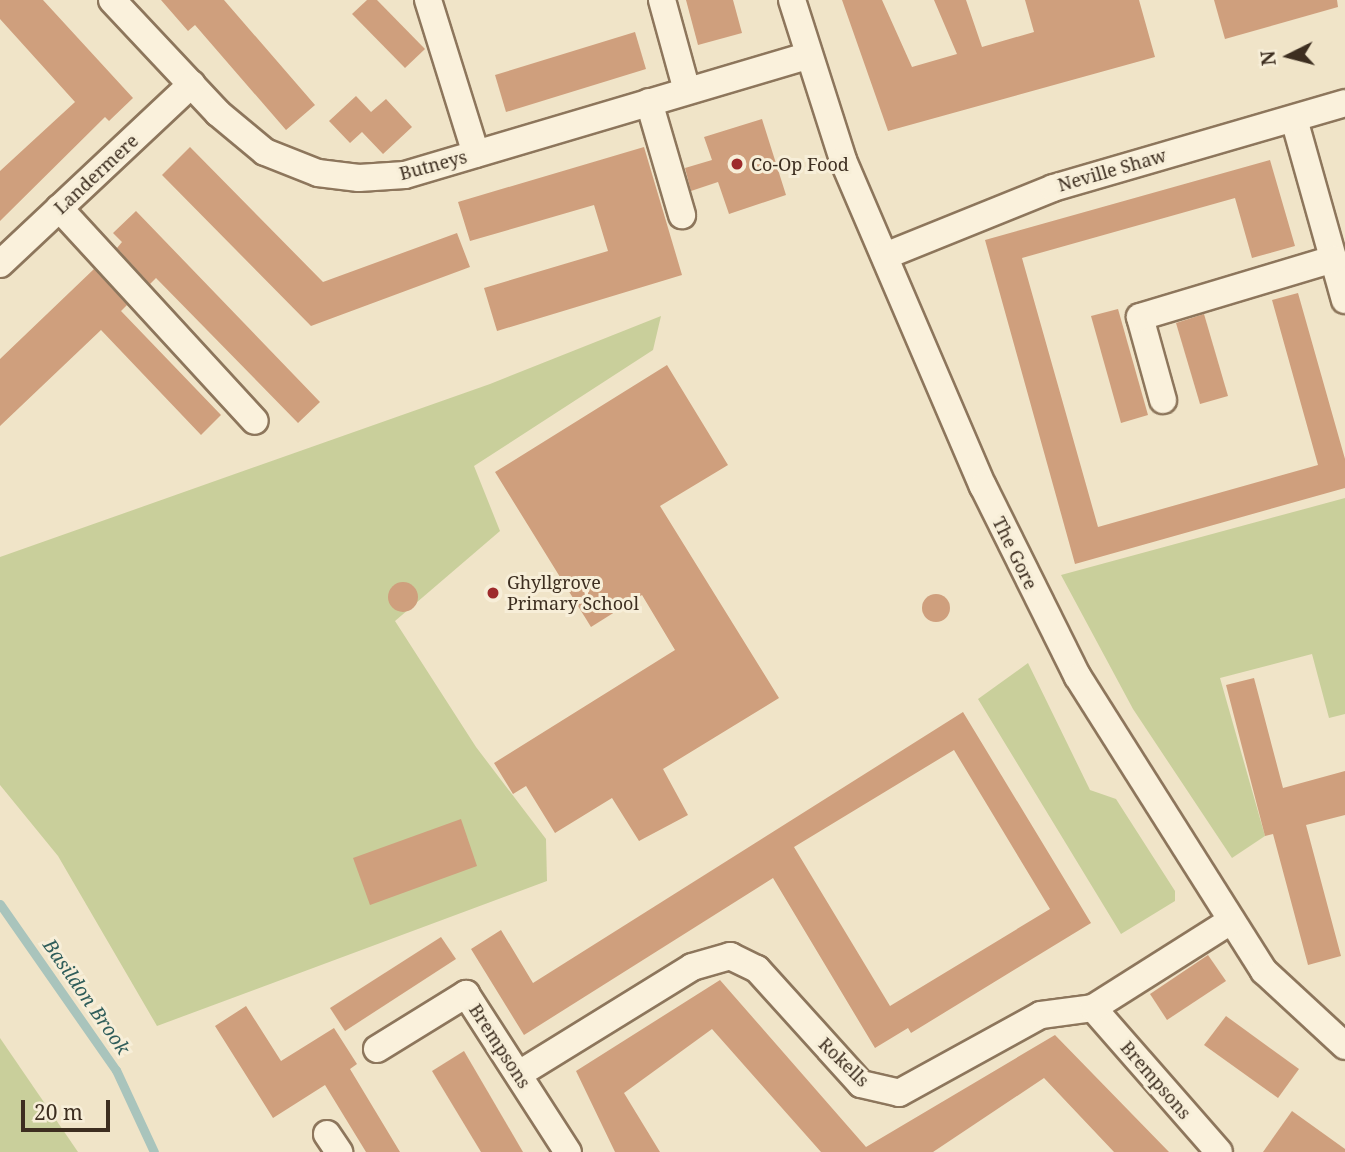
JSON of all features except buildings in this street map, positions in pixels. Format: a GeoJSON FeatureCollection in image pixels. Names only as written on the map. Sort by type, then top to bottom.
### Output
{"type":"FeatureCollection","features":[{"type":"Feature","properties":{"kind":"street","name":"Butneys"},"geometry":{"type":"LineString","coordinates":[[112,0],[192,84],[265,152],[318,173],[405,176],[807,56]]}},
{"type":"Feature","properties":{"kind":"street"},"geometry":{"type":"LineString","coordinates":[[428,0],[476,153]]}},
{"type":"Feature","properties":{"kind":"street"},"geometry":{"type":"LineString","coordinates":[[662,0],[687,91]]}},
{"type":"Feature","properties":{"kind":"street","name":"The Gore"},"geometry":{"type":"LineString","coordinates":[[792,0],[807,56],[843,160],[983,486],[1078,677],[1229,922],[1264,971],[1345,1046]]}},
{"type":"Feature","properties":{"kind":"street","name":"Landermere"},"geometry":{"type":"LineString","coordinates":[[0,264],[192,84]]}},
{"type":"Feature","properties":{"kind":"street"},"geometry":{"type":"LineString","coordinates":[[649,102],[682,215]]}},
{"type":"Feature","properties":{"kind":"street","name":"Neville Shaw"},"geometry":{"type":"LineString","coordinates":[[885,256],[1053,188],[1345,103]]}},
{"type":"Feature","properties":{"kind":"street"},"geometry":{"type":"LineString","coordinates":[[1294,119],[1345,300]]}},
{"type":"Feature","properties":{"kind":"street"},"geometry":{"type":"LineString","coordinates":[[59,208],[255,421]]}},
{"type":"Feature","properties":{"kind":"street"},"geometry":{"type":"LineString","coordinates":[[1163,400],[1140,317],[1333,260]]}},
{"type":"Feature","properties":{"kind":"street","name":"Rokells"},"geometry":{"type":"LineString","coordinates":[[519,1074],[692,967],[730,956],[757,969],[861,1084],[886,1094],[923,1083],[1041,1015],[1093,1008],[1229,922]]}},
{"type":"Feature","properties":{"kind":"street","name":"Brempsons"},"geometry":{"type":"LineString","coordinates":[[377,1049],[466,994],[568,1152]]}},
{"type":"Feature","properties":{"kind":"street","name":"Brempsons"},"geometry":{"type":"LineString","coordinates":[[1093,1008],[1219,1152]]}},
{"type":"Feature","properties":{"kind":"green space"},"geometry":{"type":"Polygon","coordinates":[[[661,316],[653,350],[474,466],[500,531],[395,621],[476,747],[546,839],[547,881],[157,1026],[58,856],[0,785],[0,557],[490,384],[661,316]]]}},
{"type":"Feature","properties":{"kind":"green space"},"geometry":{"type":"Polygon","coordinates":[[[1345,498],[1345,714],[1329,718],[1312,654],[1220,678],[1265,836],[1232,858],[1133,709],[1061,575],[1345,498]]]}},
{"type":"Feature","properties":{"kind":"green space"},"geometry":{"type":"Polygon","coordinates":[[[1028,663],[1090,790],[1116,799],[1175,891],[1175,901],[1121,934],[978,699],[1028,663]]]}},
{"type":"Feature","properties":{"kind":"green space"},"geometry":{"type":"Polygon","coordinates":[[[0,1038],[78,1152],[0,1152],[0,1038]]]}},
{"type":"Feature","properties":{"kind":"waterway","name":"Basildon Brook"},"geometry":{"type":"LineString","coordinates":[[0,904],[116,1070],[154,1152]]}},
{"type":"Feature","properties":{"kind":"place","name":"Co-Op Food"},"geometry":{"type":"Point","coordinates":[737,164]}},
{"type":"Feature","properties":{"kind":"place","name":"Ghyllgrove Primary School"},"geometry":{"type":"Point","coordinates":[493,593]}}]}
